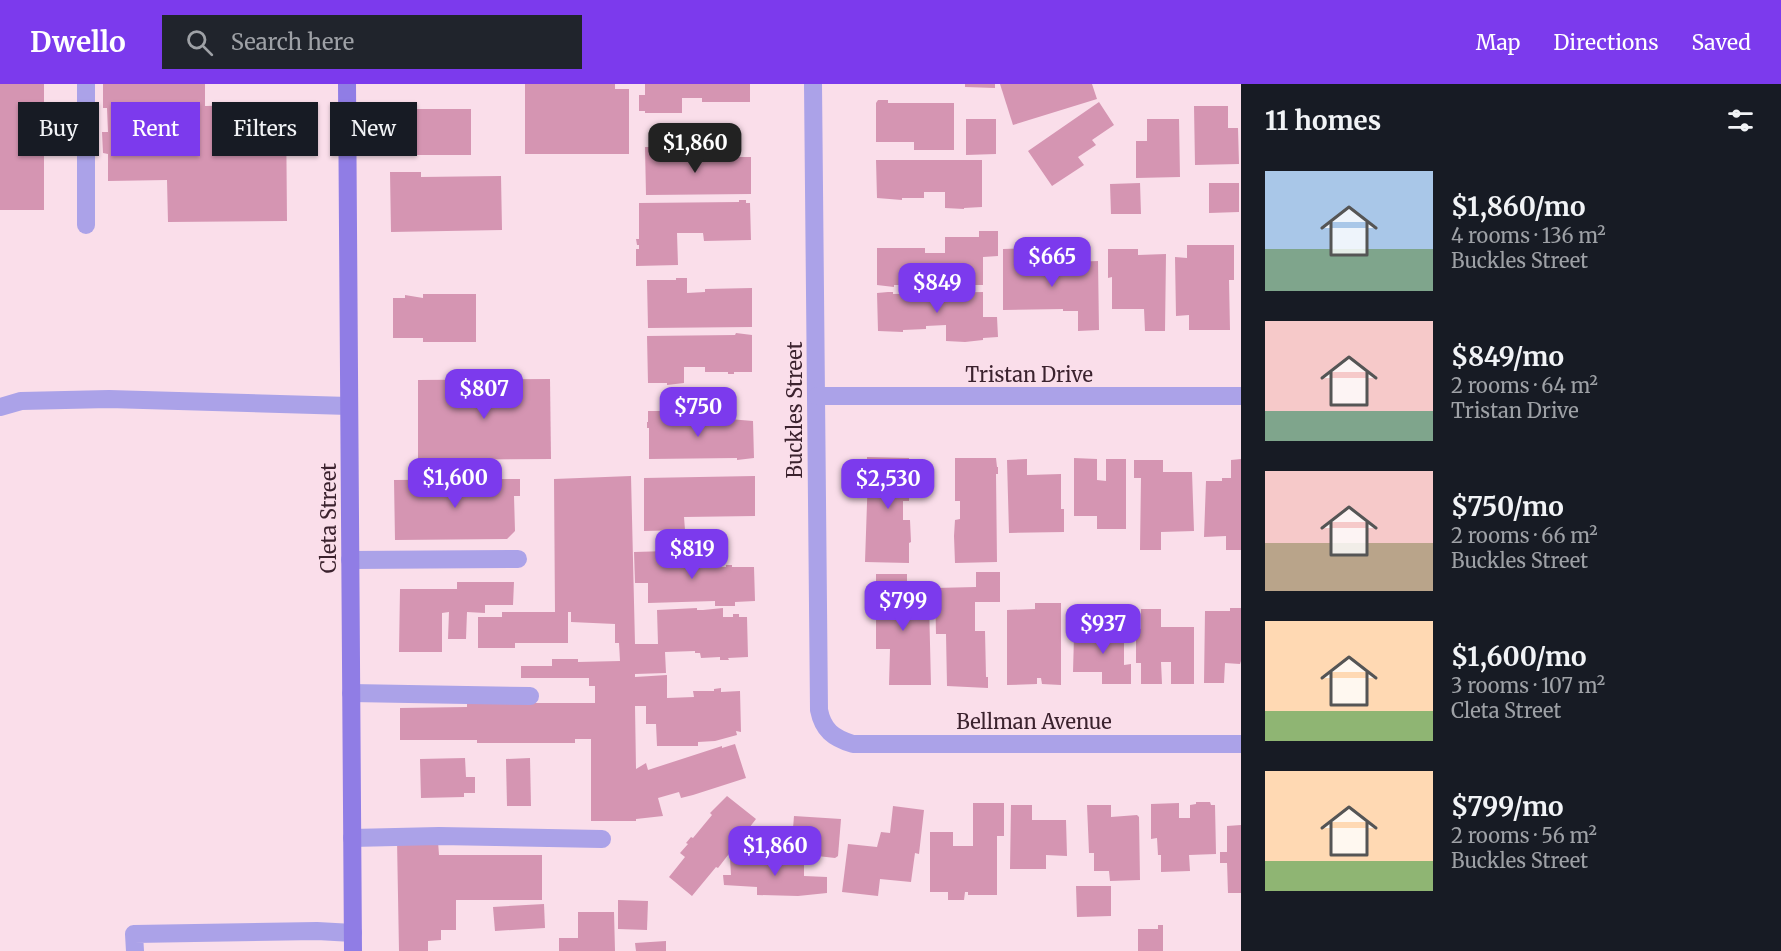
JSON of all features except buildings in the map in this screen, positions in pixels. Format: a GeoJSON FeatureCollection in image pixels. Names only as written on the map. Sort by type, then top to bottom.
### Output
{"type":"FeatureCollection","features":[{"type":"Feature","properties":{"kind":"street"},"geometry":{"type":"LineString","coordinates":[[86,84],[86,225]]}},
{"type":"Feature","properties":{"kind":"street","name":"Cleta Street"},"geometry":{"type":"LineString","coordinates":[[347,84],[353,942]]}},
{"type":"Feature","properties":{"kind":"street","name":"Buckles Street"},"geometry":{"type":"LineString","coordinates":[[813,84],[819,710],[822,723],[830,733]]}},
{"type":"Feature","properties":{"kind":"street","name":"Tristan Drive"},"geometry":{"type":"LineString","coordinates":[[817,396],[1241,396]]}},
{"type":"Feature","properties":{"kind":"street"},"geometry":{"type":"LineString","coordinates":[[0,407],[21,401],[109,399],[349,406]]}},
{"type":"Feature","properties":{"kind":"street"},"geometry":{"type":"LineString","coordinates":[[350,560],[518,559]]}},
{"type":"Feature","properties":{"kind":"street"},"geometry":{"type":"LineString","coordinates":[[351,693],[530,696]]}},
{"type":"Feature","properties":{"kind":"street","name":"Bellman Avenue"},"geometry":{"type":"LineString","coordinates":[[830,733],[840,740],[853,744],[1241,744]]}},
{"type":"Feature","properties":{"kind":"street"},"geometry":{"type":"LineString","coordinates":[[352,837],[602,839]]}},
{"type":"Feature","properties":{"kind":"street"},"geometry":{"type":"LineString","coordinates":[[135,943],[317,931],[353,942]]}}]}
